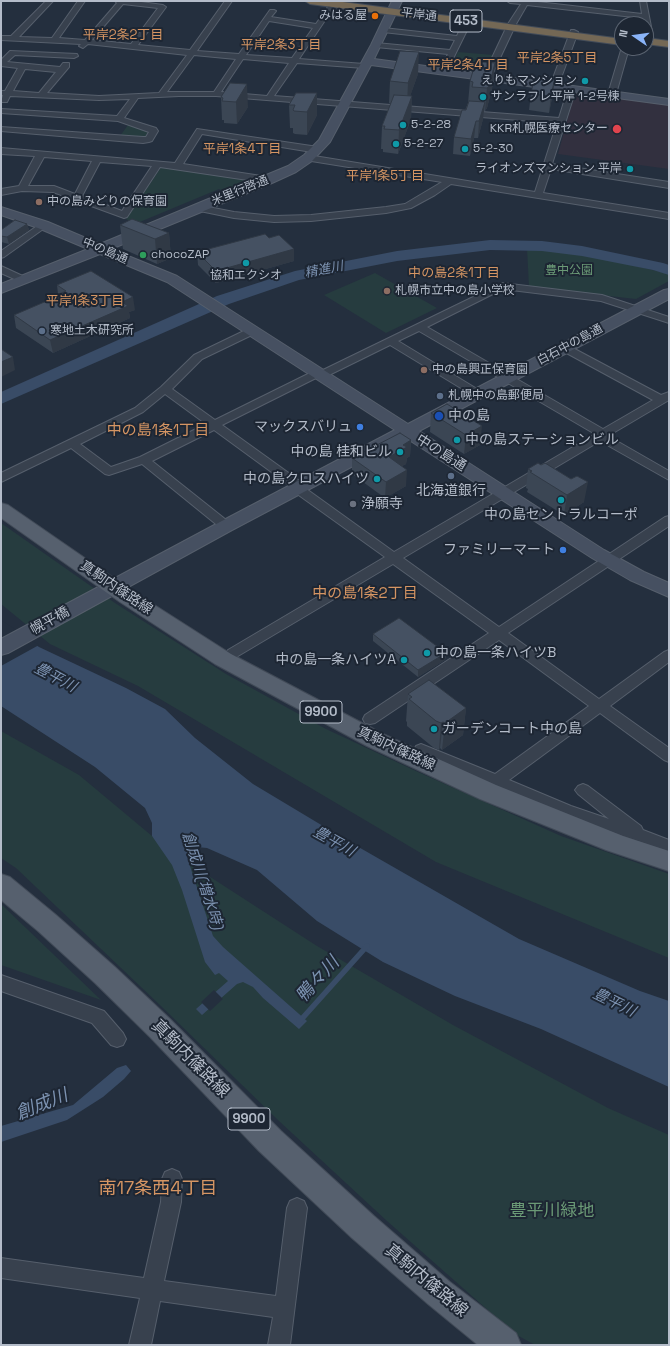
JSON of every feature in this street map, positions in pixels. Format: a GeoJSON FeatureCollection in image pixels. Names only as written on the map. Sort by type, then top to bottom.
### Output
{"type":"FeatureCollection","features":[{"type":"Feature","properties":{"kind":"highway","name":"平岸通"},"geometry":{"type":"LineString","coordinates":[[310,1],[394,7],[468,20],[614,37]]}},
{"type":"Feature","properties":{"kind":"highway","name":"平岸通"},"geometry":{"type":"LineString","coordinates":[[573,33],[614,41]]}},
{"type":"Feature","properties":{"kind":"highway"},"geometry":{"type":"LineString","coordinates":[[654,43],[669,44]]}},
{"type":"Feature","properties":{"kind":"highway"},"geometry":{"type":"LineString","coordinates":[[654,45],[669,48]]}},
{"type":"Feature","properties":{"kind":"main road","name":"真駒内篠路線"},"geometry":{"type":"LineString","coordinates":[[1,509],[107,590],[223,659],[375,740],[488,792],[616,843],[668,848]]}},
{"type":"Feature","properties":{"kind":"main road","name":"真駒内篠路線"},"geometry":{"type":"LineString","coordinates":[[1,885],[47,923],[160,1028],[270,1141],[362,1227],[439,1293],[504,1345]]}},
{"type":"Feature","properties":{"kind":"street"},"geometry":{"type":"LineString","coordinates":[[13,38],[18,29],[50,1]]}},
{"type":"Feature","properties":{"kind":"street"},"geometry":{"type":"LineString","coordinates":[[54,40],[82,1]]}},
{"type":"Feature","properties":{"kind":"street"},"geometry":{"type":"LineString","coordinates":[[118,1],[163,7],[132,47]]}},
{"type":"Feature","properties":{"kind":"street"},"geometry":{"type":"LineString","coordinates":[[41,95],[122,1]]}},
{"type":"Feature","properties":{"kind":"street"},"geometry":{"type":"LineString","coordinates":[[162,94],[229,1]]}},
{"type":"Feature","properties":{"kind":"street"},"geometry":{"type":"LineString","coordinates":[[510,1],[558,4],[644,16],[643,1]]}},
{"type":"Feature","properties":{"kind":"street"},"geometry":{"type":"LineString","coordinates":[[595,1],[595,10]]}},
{"type":"Feature","properties":{"kind":"street"},"geometry":{"type":"LineString","coordinates":[[269,98],[335,2]]}},
{"type":"Feature","properties":{"kind":"street"},"geometry":{"type":"LineString","coordinates":[[487,77],[511,25],[526,2]]}},
{"type":"Feature","properties":{"kind":"street","name":"米里行啓通"},"geometry":{"type":"LineString","coordinates":[[1,289],[268,180],[292,169],[308,158],[318,150],[324,142],[376,45],[394,7]]}},
{"type":"Feature","properties":{"kind":"street"},"geometry":{"type":"LineString","coordinates":[[216,94],[272,10]]}},
{"type":"Feature","properties":{"kind":"street"},"geometry":{"type":"LineString","coordinates":[[267,19],[318,26]]}},
{"type":"Feature","properties":{"kind":"street"},"geometry":{"type":"LineString","coordinates":[[444,71],[468,20]]}},
{"type":"Feature","properties":{"kind":"street"},"geometry":{"type":"LineString","coordinates":[[383,30],[459,38]]}},
{"type":"Feature","properties":{"kind":"street"},"geometry":{"type":"LineString","coordinates":[[554,86],[573,33]]}},
{"type":"Feature","properties":{"kind":"street"},"geometry":{"type":"LineString","coordinates":[[1,38],[86,42],[193,53],[295,61],[366,64],[444,71],[669,102]]}},
{"type":"Feature","properties":{"kind":"street"},"geometry":{"type":"LineString","coordinates":[[376,45],[452,52]]}},
{"type":"Feature","properties":{"kind":"street"},"geometry":{"type":"LineString","coordinates":[[62,70],[1,64],[13,53],[74,56]]}},
{"type":"Feature","properties":{"kind":"street"},"geometry":{"type":"LineString","coordinates":[[612,94],[623,56]]}},
{"type":"Feature","properties":{"kind":"street"},"geometry":{"type":"LineString","coordinates":[[1,129],[143,140],[149,139],[154,131],[119,119],[1,109],[4,93],[22,67]]}},
{"type":"Feature","properties":{"kind":"street"},"geometry":{"type":"LineString","coordinates":[[538,196],[546,166],[572,89]]}},
{"type":"Feature","properties":{"kind":"street"},"geometry":{"type":"LineString","coordinates":[[4,93],[99,98],[162,94],[216,94],[561,121]]}},
{"type":"Feature","properties":{"kind":"street"},"geometry":{"type":"LineString","coordinates":[[119,119],[135,96]]}},
{"type":"Feature","properties":{"kind":"street"},"geometry":{"type":"LineString","coordinates":[[178,166],[200,131],[318,150]]}},
{"type":"Feature","properties":{"kind":"street"},"geometry":{"type":"LineString","coordinates":[[1,151],[178,166],[268,180]]}},
{"type":"Feature","properties":{"kind":"street"},"geometry":{"type":"LineString","coordinates":[[22,188],[41,154]]}},
{"type":"Feature","properties":{"kind":"street"},"geometry":{"type":"LineString","coordinates":[[308,158],[669,216]]}},
{"type":"Feature","properties":{"kind":"street"},"geometry":{"type":"LineString","coordinates":[[77,198],[98,159]]}},
{"type":"Feature","properties":{"kind":"street"},"geometry":{"type":"LineString","coordinates":[[1,192],[22,188],[54,189],[124,215],[158,164]]}},
{"type":"Feature","properties":{"kind":"street"},"geometry":{"type":"LineString","coordinates":[[546,166],[669,185]]}},
{"type":"Feature","properties":{"kind":"street"},"geometry":{"type":"LineString","coordinates":[[198,208],[234,215],[274,219],[311,218],[386,210],[408,206],[432,193],[449,181]]}},
{"type":"Feature","properties":{"kind":"street","name":"中の島通"},"geometry":{"type":"LineString","coordinates":[[1,211],[43,225],[172,279],[609,560],[637,576],[669,591]]}},
{"type":"Feature","properties":{"kind":"street"},"geometry":{"type":"LineString","coordinates":[[1,255],[43,225]]}},
{"type":"Feature","properties":{"kind":"street"},"geometry":{"type":"LineString","coordinates":[[1,268],[24,280]]}},
{"type":"Feature","properties":{"kind":"street"},"geometry":{"type":"LineString","coordinates":[[73,444],[109,471],[144,460],[502,286],[602,298],[669,320]]}},
{"type":"Feature","properties":{"kind":"street","name":"白石中の島通"},"geometry":{"type":"LineString","coordinates":[[226,526],[669,293]]}},
{"type":"Feature","properties":{"kind":"street"},"geometry":{"type":"LineString","coordinates":[[419,327],[507,378],[669,476]]}},
{"type":"Feature","properties":{"kind":"street"},"geometry":{"type":"LineString","coordinates":[[1,478],[73,444],[139,410],[165,389],[198,357],[252,331]]}},
{"type":"Feature","properties":{"kind":"street"},"geometry":{"type":"LineString","coordinates":[[390,341],[478,394]]}},
{"type":"Feature","properties":{"kind":"street"},"geometry":{"type":"LineString","coordinates":[[565,348],[665,398]]}},
{"type":"Feature","properties":{"kind":"street"},"geometry":{"type":"LineString","coordinates":[[165,389],[497,634],[669,756]]}},
{"type":"Feature","properties":{"kind":"street"},"geometry":{"type":"LineString","coordinates":[[233,653],[665,398]]}},
{"type":"Feature","properties":{"kind":"street"},"geometry":{"type":"LineString","coordinates":[[144,460],[226,526]]}},
{"type":"Feature","properties":{"kind":"street"},"geometry":{"type":"LineString","coordinates":[[370,719],[669,520]]}},
{"type":"Feature","properties":{"kind":"street","name":"幌平橋"},"geometry":{"type":"LineString","coordinates":[[1,648],[226,526]]}},
{"type":"Feature","properties":{"kind":"street"},"geometry":{"type":"LineString","coordinates":[[497,782],[669,655]]}},
{"type":"Feature","properties":{"kind":"street"},"geometry":{"type":"LineString","coordinates":[[421,750],[566,810],[645,838],[668,848]]}},
{"type":"Feature","properties":{"kind":"street"},"geometry":{"type":"LineString","coordinates":[[583,790],[645,838]]}},
{"type":"Feature","properties":{"kind":"street"},"geometry":{"type":"LineString","coordinates":[[1,983],[98,1017],[117,1039]]}},
{"type":"Feature","properties":{"kind":"street"},"geometry":{"type":"LineString","coordinates":[[140,1345],[171,1202],[172,1179]]}},
{"type":"Feature","properties":{"kind":"street"},"geometry":{"type":"LineString","coordinates":[[279,1345],[298,1208]]}},
{"type":"Feature","properties":{"kind":"street"},"geometry":{"type":"LineString","coordinates":[[1,1268],[285,1308]]}},
{"type":"Feature","properties":{"kind":"shaded area","name":"KKR札幌医療センター"},"geometry":{"type":"Polygon","coordinates":[[[575,92],[669,104],[669,169],[558,154],[575,92]]]}},
{"type":"Feature","properties":{"kind":"green space"},"geometry":{"type":"Polygon","coordinates":[[[458,52],[494,55],[486,73],[481,74],[450,70],[458,52]]]}},
{"type":"Feature","properties":{"kind":"green space"},"geometry":{"type":"Polygon","coordinates":[[[128,125],[147,130],[148,132],[146,136],[141,138],[120,136],[128,125]]]}},
{"type":"Feature","properties":{"kind":"green space"},"geometry":{"type":"Polygon","coordinates":[[[162,166],[247,179],[247,181],[223,191],[219,189],[135,224],[126,219],[162,166]]]}},
{"type":"Feature","properties":{"kind":"green space","name":"豊中公園"},"geometry":{"type":"Polygon","coordinates":[[[527,248],[573,252],[608,259],[669,274],[669,281],[636,299],[529,287],[527,248]]]}},
{"type":"Feature","properties":{"kind":"green space"},"geometry":{"type":"Polygon","coordinates":[[[375,273],[437,308],[386,333],[324,295],[375,273]]]}},
{"type":"Feature","properties":{"kind":"green space"},"geometry":{"type":"Polygon","coordinates":[[[1,523],[115,603],[226,674],[326,729],[561,836],[669,874],[669,958],[436,862],[138,686],[50,644],[1,604],[1,523]]]}},
{"type":"Feature","properties":{"kind":"green space","name":"豊平川緑地"},"geometry":{"type":"Polygon","coordinates":[[[1,731],[79,775],[170,851],[317,946],[453,1025],[608,1108],[669,1135],[669,1345],[535,1345],[515,1334],[387,1221],[279,1121],[16,868],[1,858],[1,731]]]}},
{"type":"Feature","properties":{"kind":"green space"},"geometry":{"type":"Polygon","coordinates":[[[1,904],[101,1000],[1,965],[1,904]]]}},
{"type":"Feature","properties":{"kind":"water","name":"豊平川"},"geometry":{"type":"Polygon","coordinates":[[[1,622],[39,647],[126,688],[165,709],[195,738],[253,784],[348,841],[519,939],[640,991],[669,1001],[669,1087],[541,1029],[455,996],[383,962],[317,921],[257,870],[207,848],[197,847],[190,850],[187,857],[213,936],[223,947],[307,1021],[299,1029],[263,998],[253,987],[243,982],[237,984],[202,1015],[196,1009],[228,981],[219,973],[215,975],[205,962],[182,890],[172,865],[152,836],[152,823],[145,808],[95,767],[1,706],[1,622]]]}},
{"type":"Feature","properties":{"kind":"water"},"geometry":{"type":"Polygon","coordinates":[[[126,1065],[131,1071],[124,1079],[103,1097],[67,1120],[1,1142],[1,1126],[73,1105],[117,1068],[126,1065]]]}},
{"type":"Feature","properties":{"kind":"pier"},"geometry":{"type":"Polygon","coordinates":[[[1,620],[39,645],[1,666],[1,620]]]}},
{"type":"Feature","properties":{"kind":"pier"},"geometry":{"type":"Polygon","coordinates":[[[214,990],[223,999],[210,1011],[201,1002],[214,990]]]}},
{"type":"Feature","properties":{"kind":"building"},"geometry":{"type":"Polygon","coordinates":[[[400,51],[419,52],[408,83],[390,81],[400,51]]]}},
{"type":"Feature","properties":{"kind":"building"},"geometry":{"type":"Polygon","coordinates":[[[483,62],[495,63],[489,86],[487,88],[472,87],[473,82],[470,81],[475,64],[481,65],[483,62]]]}},
{"type":"Feature","properties":{"kind":"building"},"geometry":{"type":"Polygon","coordinates":[[[542,76],[555,77],[551,96],[531,94],[534,77],[540,78],[542,76]]]}},
{"type":"Feature","properties":{"kind":"building"},"geometry":{"type":"Polygon","coordinates":[[[230,83],[247,84],[236,102],[222,101],[223,98],[221,97],[230,83]]]}},
{"type":"Feature","properties":{"kind":"building"},"geometry":{"type":"Polygon","coordinates":[[[296,93],[317,93],[307,112],[294,111],[295,105],[289,105],[296,93]]]}},
{"type":"Feature","properties":{"kind":"building"},"geometry":{"type":"Polygon","coordinates":[[[394,95],[412,96],[399,130],[384,129],[385,126],[382,126],[394,95]]]}},
{"type":"Feature","properties":{"kind":"building"},"geometry":{"type":"Polygon","coordinates":[[[469,101],[485,102],[479,121],[476,121],[471,139],[454,137],[462,110],[466,110],[469,101]]]}},
{"type":"Feature","properties":{"kind":"building"},"geometry":{"type":"Polygon","coordinates":[[[132,219],[169,233],[155,239],[120,225],[132,219]]]}},
{"type":"Feature","properties":{"kind":"building"},"geometry":{"type":"Polygon","coordinates":[[[15,220],[27,224],[7,237],[1,236],[1,230],[15,220]]]}},
{"type":"Feature","properties":{"kind":"building"},"geometry":{"type":"Polygon","coordinates":[[[265,234],[269,238],[279,235],[294,249],[216,271],[197,252],[265,234]]]}},
{"type":"Feature","properties":{"kind":"building"},"geometry":{"type":"Polygon","coordinates":[[[91,271],[133,297],[122,302],[128,306],[50,340],[14,315],[56,297],[54,296],[66,291],[57,285],[91,271]]]}},
{"type":"Feature","properties":{"kind":"building"},"geometry":{"type":"Polygon","coordinates":[[[1,349],[13,357],[1,362],[1,349]]]}},
{"type":"Feature","properties":{"kind":"building"},"geometry":{"type":"Polygon","coordinates":[[[447,404],[482,426],[466,435],[431,413],[447,404]]]}},
{"type":"Feature","properties":{"kind":"building"},"geometry":{"type":"Polygon","coordinates":[[[400,433],[411,440],[403,445],[407,447],[389,457],[407,470],[386,482],[352,458],[400,433]]]}},
{"type":"Feature","properties":{"kind":"building"},"geometry":{"type":"Polygon","coordinates":[[[538,463],[541,465],[545,463],[571,479],[577,476],[588,482],[567,495],[530,472],[532,471],[528,469],[538,463]]]}},
{"type":"Feature","properties":{"kind":"building"},"geometry":{"type":"Polygon","coordinates":[[[399,618],[446,653],[418,670],[373,634],[399,618]]]}},
{"type":"Feature","properties":{"kind":"building"},"geometry":{"type":"Polygon","coordinates":[[[429,680],[466,708],[445,723],[436,721],[409,699],[412,697],[408,694],[429,680]]]}},
{"type":"Feature","properties":{"kind":"waterway","name":"精進川"},"geometry":{"type":"LineString","coordinates":[[1,399],[223,300],[295,276],[397,256],[490,245],[542,246],[582,251],[657,266],[669,270]]}},
{"type":"Feature","properties":{"kind":"waterway","name":"鴨々川"},"geometry":{"type":"LineString","coordinates":[[299,1022],[367,946]]}},
{"type":"Feature","properties":{"kind":"place","name":"みはる屋"},"geometry":{"type":"Point","coordinates":[375,16]}},
{"type":"Feature","properties":{"kind":"place","name":"えりもマンション"},"geometry":{"type":"Point","coordinates":[585,81]}},
{"type":"Feature","properties":{"kind":"place","name":"サンラフレ平岸 1-2号棟"},"geometry":{"type":"Point","coordinates":[483,97]}},
{"type":"Feature","properties":{"kind":"place","name":"5-2-28"},"geometry":{"type":"Point","coordinates":[403,125]}},
{"type":"Feature","properties":{"kind":"place","name":"KKR札幌医療センター"},"geometry":{"type":"Point","coordinates":[617,129]}},
{"type":"Feature","properties":{"kind":"place","name":"5-2-27"},"geometry":{"type":"Point","coordinates":[396,144]}},
{"type":"Feature","properties":{"kind":"place","name":"5-2-30"},"geometry":{"type":"Point","coordinates":[465,149]}},
{"type":"Feature","properties":{"kind":"place","name":"ライオンズマンション 平岸"},"geometry":{"type":"Point","coordinates":[630,169]}},
{"type":"Feature","properties":{"kind":"place","name":"中の島みどりの保育園"},"geometry":{"type":"Point","coordinates":[39,202]}},
{"type":"Feature","properties":{"kind":"place","name":"chocoZAP"},"geometry":{"type":"Point","coordinates":[143,255]}},
{"type":"Feature","properties":{"kind":"place","name":"協和エクシオ"},"geometry":{"type":"Point","coordinates":[246,263]}},
{"type":"Feature","properties":{"kind":"place","name":"札幌市立中の島小学校"},"geometry":{"type":"Point","coordinates":[387,291]}},
{"type":"Feature","properties":{"kind":"place","name":"寒地土木研究所"},"geometry":{"type":"Point","coordinates":[42,331]}},
{"type":"Feature","properties":{"kind":"place","name":"中の島興正保育園"},"geometry":{"type":"Point","coordinates":[424,370]}},
{"type":"Feature","properties":{"kind":"place","name":"札幌中の島郵便局"},"geometry":{"type":"Point","coordinates":[440,396]}},
{"type":"Feature","properties":{"kind":"place","name":"中の島"},"geometry":{"type":"Point","coordinates":[439,416]}},
{"type":"Feature","properties":{"kind":"place","name":"マックスバリュ"},"geometry":{"type":"Point","coordinates":[360,427]}},
{"type":"Feature","properties":{"kind":"place","name":"中の島ステーションビル"},"geometry":{"type":"Point","coordinates":[457,440]}},
{"type":"Feature","properties":{"kind":"place","name":"中の島 桂和ビル"},"geometry":{"type":"Point","coordinates":[400,452]}},
{"type":"Feature","properties":{"kind":"place","name":"北海道銀行"},"geometry":{"type":"Point","coordinates":[451,476]}},
{"type":"Feature","properties":{"kind":"place","name":"中の島クロスハイツ"},"geometry":{"type":"Point","coordinates":[377,479]}},
{"type":"Feature","properties":{"kind":"place","name":"中の島セントラルコーポ"},"geometry":{"type":"Point","coordinates":[561,500]}},
{"type":"Feature","properties":{"kind":"place","name":"浄願寺"},"geometry":{"type":"Point","coordinates":[353,504]}},
{"type":"Feature","properties":{"kind":"place","name":"ファミリーマート"},"geometry":{"type":"Point","coordinates":[563,550]}},
{"type":"Feature","properties":{"kind":"place","name":"中の島一条ハイツB"},"geometry":{"type":"Point","coordinates":[427,653]}},
{"type":"Feature","properties":{"kind":"place","name":"中の島一条ハイツA"},"geometry":{"type":"Point","coordinates":[404,660]}},
{"type":"Feature","properties":{"kind":"place","name":"ガーデンコート中の島"},"geometry":{"type":"Point","coordinates":[434,729]}},
{"type":"Feature","properties":{"kind":"district","name":"平岸2条2丁目"},"geometry":{"type":"Point","coordinates":[123,35]}},
{"type":"Feature","properties":{"kind":"district","name":"平岸2条3丁目"},"geometry":{"type":"Point","coordinates":[281,45]}},
{"type":"Feature","properties":{"kind":"district","name":"平岸2条5丁目"},"geometry":{"type":"Point","coordinates":[557,58]}},
{"type":"Feature","properties":{"kind":"district","name":"平岸2条4丁目"},"geometry":{"type":"Point","coordinates":[468,65]}},
{"type":"Feature","properties":{"kind":"district","name":"平岸1条4丁目"},"geometry":{"type":"Point","coordinates":[242,149]}},
{"type":"Feature","properties":{"kind":"district","name":"平岸1条5丁目"},"geometry":{"type":"Point","coordinates":[385,176]}},
{"type":"Feature","properties":{"kind":"district","name":"中の島2条1丁目"},"geometry":{"type":"Point","coordinates":[454,273]}},
{"type":"Feature","properties":{"kind":"district","name":"平岸1条3丁目"},"geometry":{"type":"Point","coordinates":[85,301]}},
{"type":"Feature","properties":{"kind":"district","name":"中の島1条1丁目"},"geometry":{"type":"Point","coordinates":[158,431]}},
{"type":"Feature","properties":{"kind":"district","name":"中の島1条2丁目"},"geometry":{"type":"Point","coordinates":[365,594]}},
{"type":"Feature","properties":{"kind":"district","name":"南17条西4丁目"},"geometry":{"type":"Point","coordinates":[158,1189]}},
{"type":"Feature","properties":{"kind":"water label","name":"創成川(増水時)"},"geometry":{"type":"Point","coordinates":[202,881]}},
{"type":"Feature","properties":{"kind":"water label","name":"創成川"},"geometry":{"type":"Point","coordinates":[42,1105]}}]}
